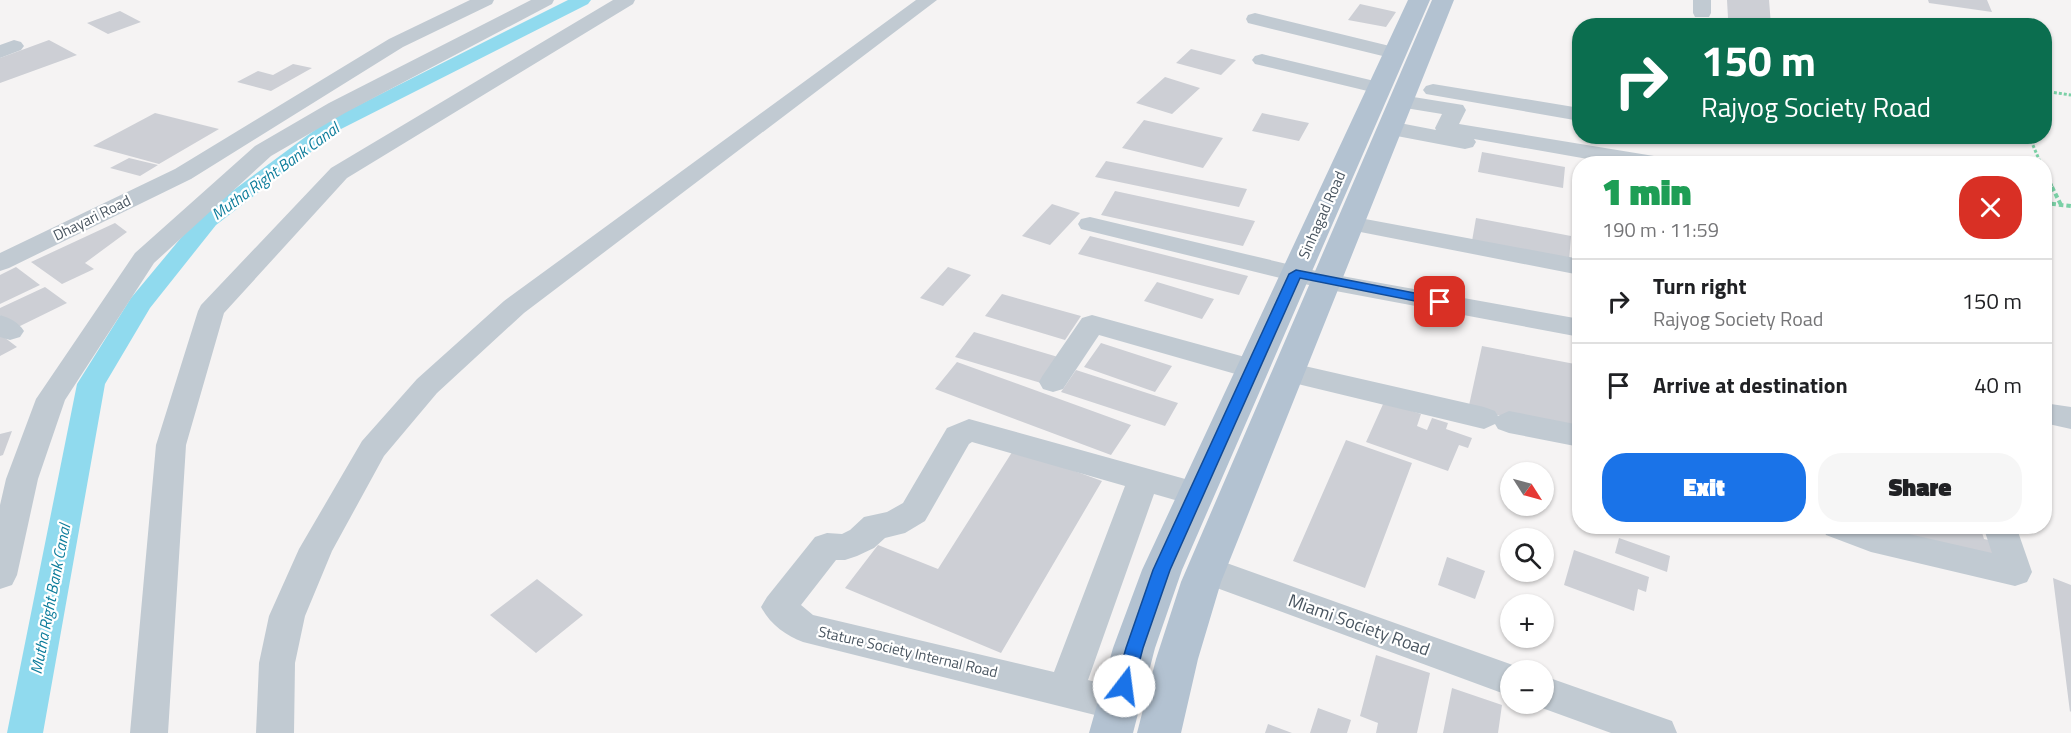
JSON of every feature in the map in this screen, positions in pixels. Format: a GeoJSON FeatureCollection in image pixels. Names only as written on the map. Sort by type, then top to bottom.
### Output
{"type":"FeatureCollection","features":[{"type":"Feature","properties":{"kind":"main road","name":"Sinhagad Road"},"geometry":{"type":"LineString","coordinates":[[1115,719],[1134,648],[1162,570],[1253,369],[1310,277],[1349,223],[1387,100],[1393,40],[1419,0]]}},
{"type":"Feature","properties":{"kind":"main road","name":"Sinhagad Road"},"geometry":{"type":"LineString","coordinates":[[1159,733],[1177,659],[1207,570],[1287,372],[1310,277],[1387,100],[1443,0]]}},
{"type":"Feature","properties":{"kind":"street","name":"Dhayari Road"},"geometry":{"type":"LineString","coordinates":[[0,262],[183,174],[396,43],[484,0]]}},
{"type":"Feature","properties":{"kind":"street"},"geometry":{"type":"LineString","coordinates":[[0,575],[22,478],[51,399],[144,258],[264,151],[337,108],[545,0]]}},
{"type":"Feature","properties":{"kind":"street"},"geometry":{"type":"LineString","coordinates":[[150,733],[171,445],[211,311],[339,173],[626,0]]}},
{"type":"Feature","properties":{"kind":"street"},"geometry":{"type":"LineString","coordinates":[[275,733],[277,663],[291,607],[316,549],[373,449],[427,386],[514,307],[928,0]]}},
{"type":"Feature","properties":{"kind":"street"},"geometry":{"type":"LineString","coordinates":[[1347,22],[1261,12],[1393,40]]}},
{"type":"Feature","properties":{"kind":"street"},"geometry":{"type":"LineString","coordinates":[[1262,69],[1387,100],[1572,159]]}},
{"type":"Feature","properties":{"kind":"street"},"geometry":{"type":"LineString","coordinates":[[1387,100],[1514,106],[1572,114]]}},
{"type":"Feature","properties":{"kind":"street"},"geometry":{"type":"LineString","coordinates":[[1387,100],[1455,110],[1446,128],[1612,156]]}},
{"type":"Feature","properties":{"kind":"street"},"geometry":{"type":"LineString","coordinates":[[1349,223],[1572,265]]}},
{"type":"Feature","properties":{"kind":"street"},"geometry":{"type":"LineString","coordinates":[[1090,224],[1310,277],[1572,326]]}},
{"type":"Feature","properties":{"kind":"street"},"geometry":{"type":"LineString","coordinates":[[1053,382],[1092,324],[1253,369]]}},
{"type":"Feature","properties":{"kind":"street"},"geometry":{"type":"LineString","coordinates":[[1287,372],[1497,420],[1572,434]]}},
{"type":"Feature","properties":{"kind":"street"},"geometry":{"type":"LineString","coordinates":[[2052,414],[2071,418]]}},
{"type":"Feature","properties":{"kind":"street","name":"Stature Society Internal Road"},"geometry":{"type":"LineString","coordinates":[[1115,719],[1066,690],[803,627],[779,608],[827,546],[844,547],[862,539],[876,526],[893,524],[914,512],[958,436],[969,430],[1196,494]]}},
{"type":"Feature","properties":{"kind":"street"},"geometry":{"type":"LineString","coordinates":[[1066,690],[1144,478]]}},
{"type":"Feature","properties":{"kind":"street"},"geometry":{"type":"LineString","coordinates":[[1858,534],[1871,539],[2015,572],[2002,534]]}},
{"type":"Feature","properties":{"kind":"street","name":"Miami Society Road"},"geometry":{"type":"LineString","coordinates":[[1207,570],[1500,676]]}},
{"type":"Feature","properties":{"kind":"street"},"geometry":{"type":"LineString","coordinates":[[1554,696],[1658,733]]}},
{"type":"Feature","properties":{"kind":"path"},"geometry":{"type":"LineString","coordinates":[[2052,92],[2071,95]]}},
{"type":"Feature","properties":{"kind":"path"},"geometry":{"type":"LineString","coordinates":[[2052,186],[2061,205]]}},
{"type":"Feature","properties":{"kind":"path"},"geometry":{"type":"LineString","coordinates":[[2052,204],[2071,206]]}},
{"type":"Feature","properties":{"kind":"building"},"geometry":{"type":"Polygon","coordinates":[[[1727,0],[1769,0],[1770,18],[1728,18],[1727,0]]]}},
{"type":"Feature","properties":{"kind":"building"},"geometry":{"type":"Polygon","coordinates":[[[1928,0],[1987,0],[1992,12],[1929,3],[1928,0]]]}},
{"type":"Feature","properties":{"kind":"building"},"geometry":{"type":"Polygon","coordinates":[[[1360,4],[1396,12],[1386,27],[1348,20],[1360,4]]]}},
{"type":"Feature","properties":{"kind":"building"},"geometry":{"type":"Polygon","coordinates":[[[120,11],[141,22],[108,34],[87,23],[120,11]]]}},
{"type":"Feature","properties":{"kind":"building"},"geometry":{"type":"Polygon","coordinates":[[[49,40],[77,55],[0,83],[0,58],[49,40]]]}},
{"type":"Feature","properties":{"kind":"building"},"geometry":{"type":"Polygon","coordinates":[[[1191,49],[1236,60],[1221,75],[1176,63],[1191,49]]]}},
{"type":"Feature","properties":{"kind":"building"},"geometry":{"type":"Polygon","coordinates":[[[293,64],[312,68],[271,91],[237,82],[258,71],[273,75],[293,64]]]}},
{"type":"Feature","properties":{"kind":"building"},"geometry":{"type":"Polygon","coordinates":[[[1165,77],[1200,88],[1172,114],[1136,103],[1165,77]]]}},
{"type":"Feature","properties":{"kind":"building"},"geometry":{"type":"Polygon","coordinates":[[[155,113],[219,129],[159,164],[93,146],[155,113]]]}},
{"type":"Feature","properties":{"kind":"building"},"geometry":{"type":"Polygon","coordinates":[[[1262,113],[1309,123],[1299,141],[1252,131],[1262,113]]]}},
{"type":"Feature","properties":{"kind":"building"},"geometry":{"type":"Polygon","coordinates":[[[1144,120],[1223,138],[1203,168],[1122,148],[1144,120]]]}},
{"type":"Feature","properties":{"kind":"building"},"geometry":{"type":"Polygon","coordinates":[[[1482,152],[1565,167],[1563,188],[1478,172],[1482,152]]]}},
{"type":"Feature","properties":{"kind":"building"},"geometry":{"type":"Polygon","coordinates":[[[129,158],[158,165],[140,176],[110,168],[129,158]]]}},
{"type":"Feature","properties":{"kind":"building"},"geometry":{"type":"Polygon","coordinates":[[[1106,161],[1247,189],[1239,207],[1095,177],[1106,161]]]}},
{"type":"Feature","properties":{"kind":"building"},"geometry":{"type":"Polygon","coordinates":[[[1115,191],[1255,221],[1243,246],[1101,215],[1115,191]]]}},
{"type":"Feature","properties":{"kind":"building"},"geometry":{"type":"Polygon","coordinates":[[[1052,204],[1080,213],[1050,245],[1022,236],[1052,204]]]}},
{"type":"Feature","properties":{"kind":"building"},"geometry":{"type":"Polygon","coordinates":[[[1476,218],[1571,236],[1569,261],[1472,241],[1476,218]]]}},
{"type":"Feature","properties":{"kind":"building"},"geometry":{"type":"Polygon","coordinates":[[[115,223],[127,232],[85,263],[94,269],[62,284],[31,262],[115,223]]]}},
{"type":"Feature","properties":{"kind":"building"},"geometry":{"type":"Polygon","coordinates":[[[1090,236],[1248,276],[1239,295],[1078,254],[1090,236]]]}},
{"type":"Feature","properties":{"kind":"building"},"geometry":{"type":"Polygon","coordinates":[[[16,267],[40,285],[0,304],[0,275],[16,267]]]}},
{"type":"Feature","properties":{"kind":"building"},"geometry":{"type":"Polygon","coordinates":[[[948,267],[971,275],[943,306],[920,298],[948,267]]]}},
{"type":"Feature","properties":{"kind":"building"},"geometry":{"type":"Polygon","coordinates":[[[1157,282],[1214,299],[1202,319],[1144,301],[1157,282]]]}},
{"type":"Feature","properties":{"kind":"building"},"geometry":{"type":"Polygon","coordinates":[[[45,287],[67,303],[16,328],[0,315],[0,308],[45,287]]]}},
{"type":"Feature","properties":{"kind":"building"},"geometry":{"type":"Polygon","coordinates":[[[1002,294],[1081,316],[1065,340],[985,316],[1002,294]]]}},
{"type":"Feature","properties":{"kind":"building"},"geometry":{"type":"Polygon","coordinates":[[[974,332],[1058,357],[1041,383],[955,357],[974,332]]]}},
{"type":"Feature","properties":{"kind":"building"},"geometry":{"type":"Polygon","coordinates":[[[0,334],[17,347],[0,356],[0,334]]]}},
{"type":"Feature","properties":{"kind":"building"},"geometry":{"type":"Polygon","coordinates":[[[1101,343],[1172,366],[1155,392],[1084,367],[1101,343]]]}},
{"type":"Feature","properties":{"kind":"building"},"geometry":{"type":"Polygon","coordinates":[[[1482,346],[1572,363],[1572,429],[1468,410],[1482,346]]]}},
{"type":"Feature","properties":{"kind":"building"},"geometry":{"type":"Polygon","coordinates":[[[957,362],[1131,425],[1111,455],[935,389],[957,362]]]}},
{"type":"Feature","properties":{"kind":"building"},"geometry":{"type":"Polygon","coordinates":[[[1076,370],[1178,403],[1165,426],[1061,392],[1076,370]]]}},
{"type":"Feature","properties":{"kind":"building"},"geometry":{"type":"Polygon","coordinates":[[[1384,402],[1421,414],[1417,426],[1427,430],[1432,418],[1448,423],[1446,429],[1472,438],[1468,448],[1459,445],[1448,471],[1366,442],[1384,402]]]}},
{"type":"Feature","properties":{"kind":"building"},"geometry":{"type":"Polygon","coordinates":[[[12,431],[3,455],[0,456],[0,434],[12,431]]]}},
{"type":"Feature","properties":{"kind":"building"},"geometry":{"type":"Polygon","coordinates":[[[1346,440],[1412,463],[1365,588],[1293,561],[1346,440]]]}},
{"type":"Feature","properties":{"kind":"building"},"geometry":{"type":"Polygon","coordinates":[[[1014,449],[1102,481],[1001,653],[845,588],[878,545],[938,569],[1014,449]]]}},
{"type":"Feature","properties":{"kind":"building"},"geometry":{"type":"Polygon","coordinates":[[[1982,534],[1984,539],[2002,543],[2009,564],[1880,535],[1982,534]]]}},
{"type":"Feature","properties":{"kind":"building"},"geometry":{"type":"Polygon","coordinates":[[[1619,538],[1670,556],[1667,572],[1615,553],[1619,538]]]}},
{"type":"Feature","properties":{"kind":"building"},"geometry":{"type":"Polygon","coordinates":[[[1574,550],[1649,577],[1646,592],[1638,589],[1634,611],[1564,585],[1574,550]]]}},
{"type":"Feature","properties":{"kind":"building"},"geometry":{"type":"Polygon","coordinates":[[[1447,557],[1485,571],[1475,599],[1438,585],[1447,557]]]}},
{"type":"Feature","properties":{"kind":"building"},"geometry":{"type":"Polygon","coordinates":[[[2053,578],[2071,585],[2070,712],[2053,578]]]}},
{"type":"Feature","properties":{"kind":"building"},"geometry":{"type":"Polygon","coordinates":[[[537,579],[583,615],[536,653],[490,615],[537,579]]]}},
{"type":"Feature","properties":{"kind":"building"},"geometry":{"type":"Polygon","coordinates":[[[1376,655],[1430,673],[1417,733],[1376,733],[1378,723],[1360,716],[1376,655]]]}},
{"type":"Feature","properties":{"kind":"building"},"geometry":{"type":"Polygon","coordinates":[[[1452,688],[1500,704],[1498,733],[1443,733],[1452,688]]]}},
{"type":"Feature","properties":{"kind":"building"},"geometry":{"type":"Polygon","coordinates":[[[1318,708],[1351,720],[1347,733],[1310,733],[1318,708]]]}},
{"type":"Feature","properties":{"kind":"building"},"geometry":{"type":"Polygon","coordinates":[[[1268,724],[1292,733],[1265,733],[1268,724]]]}},
{"type":"Feature","properties":{"kind":"waterway","name":"Mutha Right Bank Canal"},"geometry":{"type":"LineString","coordinates":[[25,733],[91,384],[140,304],[208,220],[334,125],[582,0]]}},
{"type":"Feature","properties":{"kind":"route"},"geometry":{"type":"LineString","coordinates":[[1124,686],[1134,648],[1162,570],[1296,274],[1440,302]]}}]}
